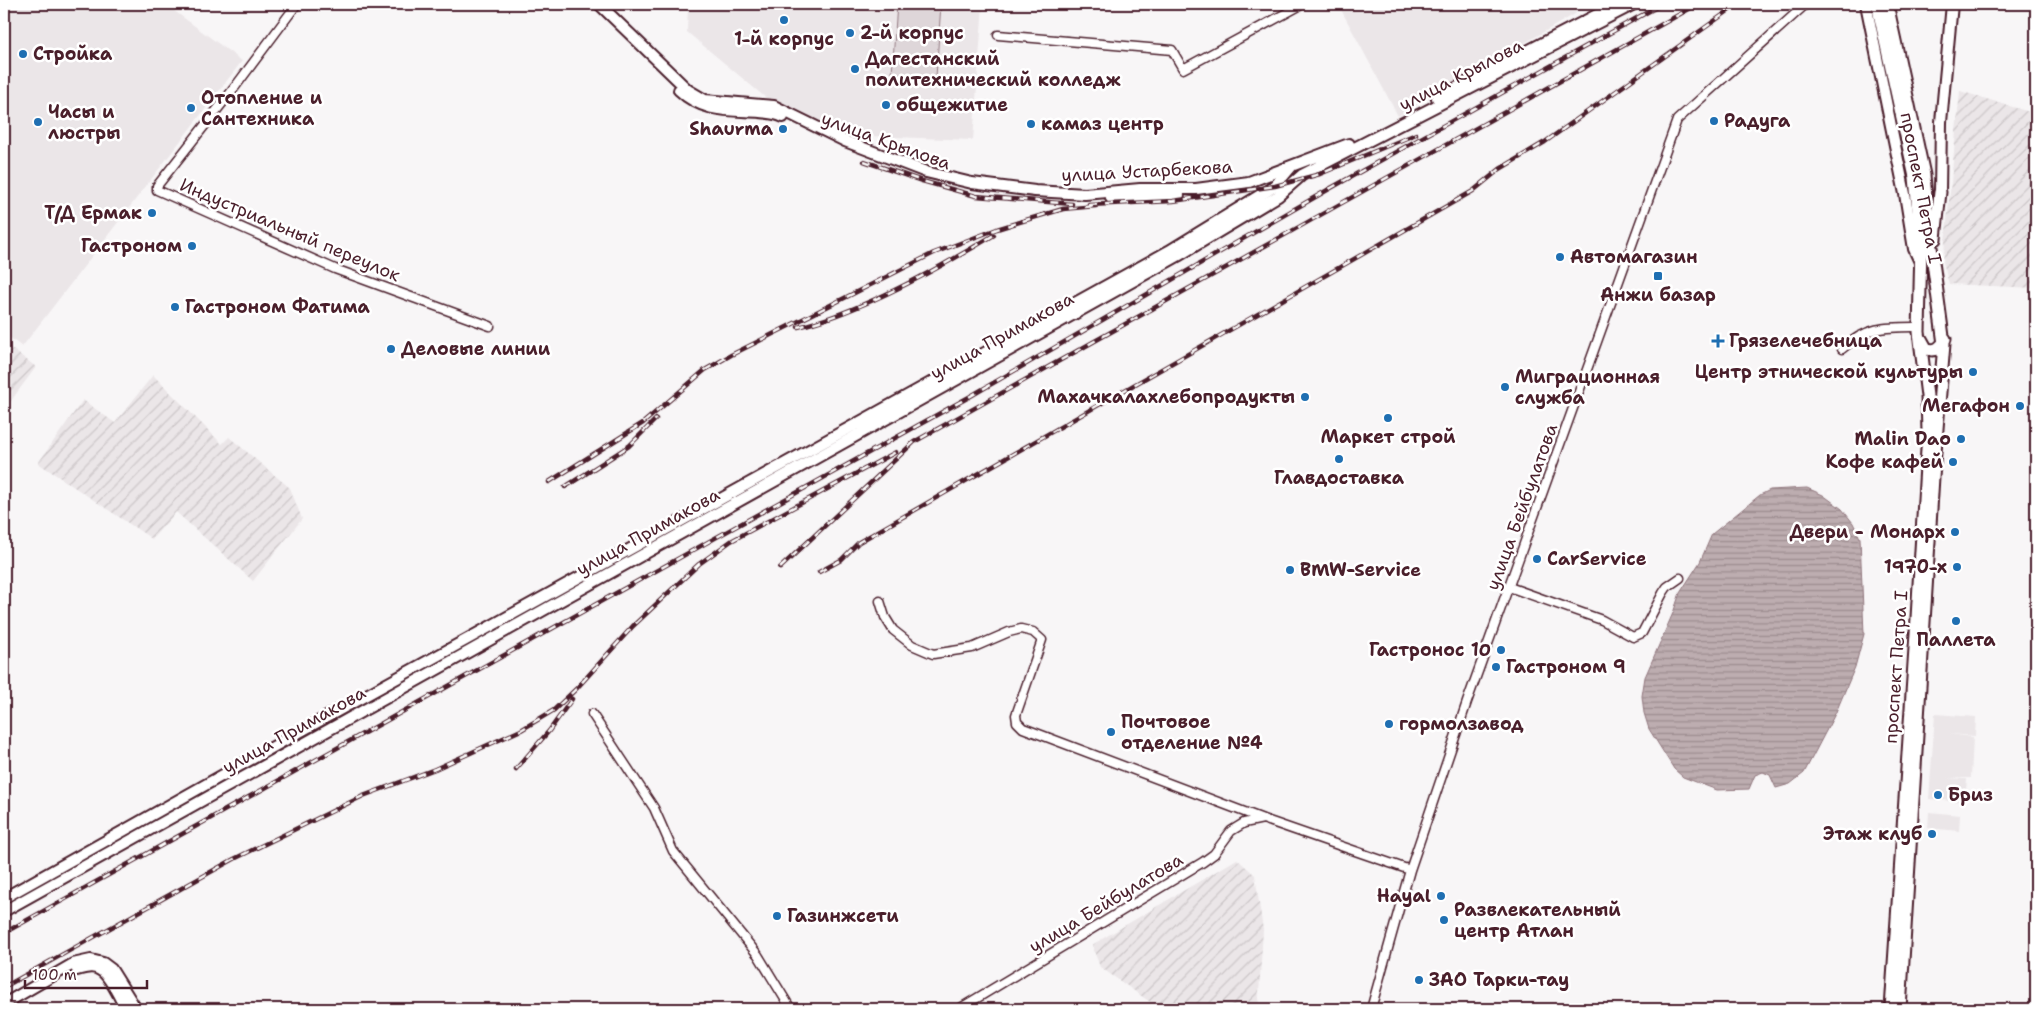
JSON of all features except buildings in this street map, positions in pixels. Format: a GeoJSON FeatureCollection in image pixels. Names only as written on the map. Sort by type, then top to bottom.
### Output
{"type":"FeatureCollection","features":[{"type":"Feature","properties":{"kind":"main road","name":"улица Крылова"},"geometry":{"type":"LineString","coordinates":[[594,4],[693,102],[708,108],[779,114],[802,127],[862,154],[925,176],[1000,193],[1086,198],[1196,194],[1273,185],[1298,179],[1634,4]]}},
{"type":"Feature","properties":{"kind":"main road","name":"улица Устарбекова"},"geometry":{"type":"LineString","coordinates":[[599,4],[688,90],[705,100],[774,106],[885,157],[926,172],[972,183],[1035,191],[1084,194],[1140,189],[1196,189],[1249,182],[1351,144],[1618,4]]}},
{"type":"Feature","properties":{"kind":"main road","name":"проспект Петра I"},"geometry":{"type":"LineString","coordinates":[[1866,4],[1905,194],[1914,249],[1921,264],[1919,330],[1928,396],[1928,432],[1918,609],[1891,1009]]}},
{"type":"Feature","properties":{"kind":"main road"},"geometry":{"type":"LineString","coordinates":[[1877,4],[1924,175],[1929,232],[1945,339]]}},
{"type":"Feature","properties":{"kind":"main road"},"geometry":{"type":"LineString","coordinates":[[1887,4],[1907,116],[1915,177],[1921,264]]}},
{"type":"Feature","properties":{"kind":"main road","name":"проспект Петра I"},"geometry":{"type":"LineString","coordinates":[[1940,192],[1940,122],[1952,4]]}},
{"type":"Feature","properties":{"kind":"main road"},"geometry":{"type":"LineString","coordinates":[[1273,185],[1292,166],[1298,179]]}},
{"type":"Feature","properties":{"kind":"main road","name":"улица Примакова"},"geometry":{"type":"LineString","coordinates":[[4,911],[1178,256],[1278,196],[1298,179]]}},
{"type":"Feature","properties":{"kind":"main road","name":"улица Примакова"},"geometry":{"type":"LineString","coordinates":[[4,898],[296,734],[1068,308],[1169,251],[1273,185]]}},
{"type":"Feature","properties":{"kind":"main road"},"geometry":{"type":"LineString","coordinates":[[1919,330],[1924,346],[1930,350],[1937,349],[1945,339],[1935,242],[1940,192]]}},
{"type":"Feature","properties":{"kind":"main road","name":"проспект Петра I"},"geometry":{"type":"LineString","coordinates":[[1900,1009],[1933,478],[1945,339]]}},
{"type":"Feature","properties":{"kind":"main road"},"geometry":{"type":"LineString","coordinates":[[4,1004],[74,964],[91,960],[103,963],[111,969],[136,1009]]}},
{"type":"Feature","properties":{"kind":"main road"},"geometry":{"type":"LineString","coordinates":[[8,1009],[76,971],[90,967],[101,970],[110,981],[126,1009]]}},
{"type":"Feature","properties":{"kind":"street","name":"Индустриальный переулок"},"geometry":{"type":"LineString","coordinates":[[297,4],[157,186],[158,190],[335,269],[490,326]]}},
{"type":"Feature","properties":{"kind":"street"},"geometry":{"type":"LineString","coordinates":[[998,35],[1172,50],[1183,69],[1302,4]]}},
{"type":"Feature","properties":{"kind":"street","name":"улица Бейбулатова"},"geometry":{"type":"LineString","coordinates":[[1372,1009],[1410,870],[1467,702],[1677,120],[1806,4]]}},
{"type":"Feature","properties":{"kind":"street"},"geometry":{"type":"LineString","coordinates":[[1842,349],[1857,336],[1871,330],[1919,330]]}},
{"type":"Feature","properties":{"kind":"street"},"geometry":{"type":"LineString","coordinates":[[1510,587],[1602,620],[1633,637],[1642,633],[1667,587],[1680,578]]}},
{"type":"Feature","properties":{"kind":"street"},"geometry":{"type":"LineString","coordinates":[[880,601],[885,617],[893,630],[912,645],[933,654],[972,648],[1009,632],[1021,629],[1032,632],[1042,640],[1016,715],[1017,722],[1023,728],[1263,819],[1410,870]]}},
{"type":"Feature","properties":{"kind":"street"},"geometry":{"type":"LineString","coordinates":[[592,714],[654,808],[673,851],[758,955],[791,1009]]}},
{"type":"Feature","properties":{"kind":"street","name":"улица Бейбулатова"},"geometry":{"type":"LineString","coordinates":[[959,1009],[1214,854],[1235,828],[1263,819]]}},
{"type":"Feature","properties":{"kind":"shaded area"},"geometry":{"type":"Polygon","coordinates":[[[4,4],[165,4],[242,61],[22,347],[4,333],[4,4]]]}},
{"type":"Feature","properties":{"kind":"shaded area","name":"Дагестанский политехнический колледж"},"geometry":{"type":"Polygon","coordinates":[[[688,4],[983,4],[973,140],[841,135],[777,107],[687,32],[688,4]]]}},
{"type":"Feature","properties":{"kind":"shaded area"},"geometry":{"type":"Polygon","coordinates":[[[897,4],[941,4],[936,77],[892,74],[897,4]]]}},
{"type":"Feature","properties":{"kind":"shaded area"},"geometry":{"type":"Polygon","coordinates":[[[1338,4],[1584,4],[1575,14],[1398,116],[1338,4]]]}},
{"type":"Feature","properties":{"kind":"shaded area"},"geometry":{"type":"Polygon","coordinates":[[[1960,91],[2036,114],[2036,288],[1949,284],[1943,262],[1960,91]]]}},
{"type":"Feature","properties":{"kind":"shaded area"},"geometry":{"type":"Polygon","coordinates":[[[4,343],[36,367],[4,410],[4,343]]]}},
{"type":"Feature","properties":{"kind":"shaded area"},"geometry":{"type":"Polygon","coordinates":[[[153,375],[222,444],[229,437],[290,488],[302,519],[253,581],[176,512],[152,539],[38,463],[83,400],[115,423],[153,375]]]}},
{"type":"Feature","properties":{"kind":"shaded area"},"geometry":{"type":"Polygon","coordinates":[[[1807,488],[1823,495],[1842,509],[1853,523],[1860,538],[1864,634],[1855,667],[1836,712],[1804,773],[1790,784],[1776,788],[1770,775],[1763,772],[1755,775],[1749,789],[1717,790],[1683,777],[1674,769],[1649,729],[1644,713],[1642,696],[1645,677],[1680,593],[1700,562],[1712,534],[1760,495],[1770,490],[1807,488]]]}},
{"type":"Feature","properties":{"kind":"shaded area"},"geometry":{"type":"Polygon","coordinates":[[[1935,714],[1976,717],[1975,736],[1949,734],[1973,737],[1971,778],[1947,778],[1967,779],[1965,802],[1929,799],[1935,714]]]}},
{"type":"Feature","properties":{"kind":"shaded area"},"geometry":{"type":"Polygon","coordinates":[[[1929,812],[1960,815],[1959,831],[1928,828],[1929,812]]]}},
{"type":"Feature","properties":{"kind":"shaded area"},"geometry":{"type":"Polygon","coordinates":[[[1237,859],[1255,875],[1263,930],[1258,1009],[1160,1009],[1100,967],[1092,945],[1237,859]]]}},
{"type":"Feature","properties":{"kind":"railway"},"geometry":{"type":"LineString","coordinates":[[4,933],[969,397],[1331,188],[1662,4]]}},
{"type":"Feature","properties":{"kind":"railway"},"geometry":{"type":"LineString","coordinates":[[780,568],[914,442],[1698,4]]}},
{"type":"Feature","properties":{"kind":"railway"},"geometry":{"type":"LineString","coordinates":[[819,572],[841,560],[859,542],[1473,191],[1500,169],[1545,142],[1738,4]]}},
{"type":"Feature","properties":{"kind":"railway"},"geometry":{"type":"LineString","coordinates":[[1089,205],[1173,201],[1275,186],[1320,174],[1416,134]]}},
{"type":"Feature","properties":{"kind":"railway"},"geometry":{"type":"LineString","coordinates":[[864,161],[922,181],[976,196],[1072,204]]}},
{"type":"Feature","properties":{"kind":"railway"},"geometry":{"type":"LineString","coordinates":[[549,482],[643,423],[705,370],[731,355],[934,253],[997,229],[1063,209],[1096,206]]}},
{"type":"Feature","properties":{"kind":"railway"},"geometry":{"type":"LineString","coordinates":[[798,327],[847,311],[899,288],[949,262],[994,235]]}},
{"type":"Feature","properties":{"kind":"railway"},"geometry":{"type":"LineString","coordinates":[[565,487],[629,446],[656,419]]}},
{"type":"Feature","properties":{"kind":"railway"},"geometry":{"type":"LineString","coordinates":[[4,987],[234,859],[363,796],[435,769],[521,730],[554,710],[577,688],[633,626],[699,564],[731,541],[896,452]]}},
{"type":"Feature","properties":{"kind":"railway"},"geometry":{"type":"LineString","coordinates":[[516,769],[549,731],[572,699]]}},
{"type":"Feature","properties":{"kind":"place","name":"1-й корпус"},"geometry":{"type":"Point","coordinates":[784,20]}},
{"type":"Feature","properties":{"kind":"place","name":"2-й корпус"},"geometry":{"type":"Point","coordinates":[850,33]}},
{"type":"Feature","properties":{"kind":"place","name":"Стройка"},"geometry":{"type":"Point","coordinates":[23,54]}},
{"type":"Feature","properties":{"kind":"place","name":"Дагестанский политехнический колледж"},"geometry":{"type":"Point","coordinates":[855,69]}},
{"type":"Feature","properties":{"kind":"place","name":"общежитие"},"geometry":{"type":"Point","coordinates":[886,105]}},
{"type":"Feature","properties":{"kind":"place","name":"Отопление и Сантехника"},"geometry":{"type":"Point","coordinates":[191,108]}},
{"type":"Feature","properties":{"kind":"place","name":"Радуга"},"geometry":{"type":"Point","coordinates":[1714,121]}},
{"type":"Feature","properties":{"kind":"place","name":"Часы и люстры"},"geometry":{"type":"Point","coordinates":[38,122]}},
{"type":"Feature","properties":{"kind":"place","name":"камаз центр"},"geometry":{"type":"Point","coordinates":[1031,124]}},
{"type":"Feature","properties":{"kind":"place","name":"Shaurma"},"geometry":{"type":"Point","coordinates":[783,129]}},
{"type":"Feature","properties":{"kind":"place","name":"Т/Д Ермак"},"geometry":{"type":"Point","coordinates":[152,213]}},
{"type":"Feature","properties":{"kind":"place","name":"Гастроном"},"geometry":{"type":"Point","coordinates":[192,246]}},
{"type":"Feature","properties":{"kind":"place","name":"Автомагазин"},"geometry":{"type":"Point","coordinates":[1560,257]}},
{"type":"Feature","properties":{"kind":"place","name":"Анжи базар"},"geometry":{"type":"Point","coordinates":[1658,276]}},
{"type":"Feature","properties":{"kind":"place","name":"Гастроном Фатима"},"geometry":{"type":"Point","coordinates":[175,307]}},
{"type":"Feature","properties":{"kind":"place","name":"Грязелечебница"},"geometry":{"type":"Point","coordinates":[1718,341]}},
{"type":"Feature","properties":{"kind":"place","name":"Деловые линии"},"geometry":{"type":"Point","coordinates":[391,349]}},
{"type":"Feature","properties":{"kind":"place","name":"Центр этнической культуры"},"geometry":{"type":"Point","coordinates":[1973,372]}},
{"type":"Feature","properties":{"kind":"place","name":"Миграционная служба"},"geometry":{"type":"Point","coordinates":[1505,387]}},
{"type":"Feature","properties":{"kind":"place","name":"Махачкалахлебопродукты"},"geometry":{"type":"Point","coordinates":[1305,397]}},
{"type":"Feature","properties":{"kind":"place","name":"Мегафон"},"geometry":{"type":"Point","coordinates":[2020,406]}},
{"type":"Feature","properties":{"kind":"place","name":"Маркет строй"},"geometry":{"type":"Point","coordinates":[1388,418]}},
{"type":"Feature","properties":{"kind":"place","name":"Malin Dao"},"geometry":{"type":"Point","coordinates":[1961,439]}},
{"type":"Feature","properties":{"kind":"place","name":"Главдоставка"},"geometry":{"type":"Point","coordinates":[1339,459]}},
{"type":"Feature","properties":{"kind":"place","name":"Кофе кафей"},"geometry":{"type":"Point","coordinates":[1953,462]}},
{"type":"Feature","properties":{"kind":"place","name":"Двери - Монарх"},"geometry":{"type":"Point","coordinates":[1955,532]}},
{"type":"Feature","properties":{"kind":"place","name":"CarService"},"geometry":{"type":"Point","coordinates":[1537,559]}},
{"type":"Feature","properties":{"kind":"place","name":"1970-х"},"geometry":{"type":"Point","coordinates":[1957,567]}},
{"type":"Feature","properties":{"kind":"place","name":"BMW-Service"},"geometry":{"type":"Point","coordinates":[1290,570]}},
{"type":"Feature","properties":{"kind":"place","name":"Паллета"},"geometry":{"type":"Point","coordinates":[1956,621]}},
{"type":"Feature","properties":{"kind":"place","name":"Гастронос 10"},"geometry":{"type":"Point","coordinates":[1501,650]}},
{"type":"Feature","properties":{"kind":"place","name":"Гастроном 9"},"geometry":{"type":"Point","coordinates":[1496,667]}},
{"type":"Feature","properties":{"kind":"place","name":"гормолзавод"},"geometry":{"type":"Point","coordinates":[1389,724]}},
{"type":"Feature","properties":{"kind":"place","name":"Почтовое отделение №4"},"geometry":{"type":"Point","coordinates":[1111,732]}},
{"type":"Feature","properties":{"kind":"place","name":"Бриз"},"geometry":{"type":"Point","coordinates":[1938,795]}},
{"type":"Feature","properties":{"kind":"place","name":"Этаж клуб"},"geometry":{"type":"Point","coordinates":[1932,834]}},
{"type":"Feature","properties":{"kind":"place","name":"Hayal"},"geometry":{"type":"Point","coordinates":[1441,896]}},
{"type":"Feature","properties":{"kind":"place","name":"Газинжсети"},"geometry":{"type":"Point","coordinates":[777,916]}},
{"type":"Feature","properties":{"kind":"place","name":"Развлекательный центр Атлан"},"geometry":{"type":"Point","coordinates":[1444,920]}},
{"type":"Feature","properties":{"kind":"place","name":"ЗАО Тарки-тау"},"geometry":{"type":"Point","coordinates":[1419,980]}}]}
